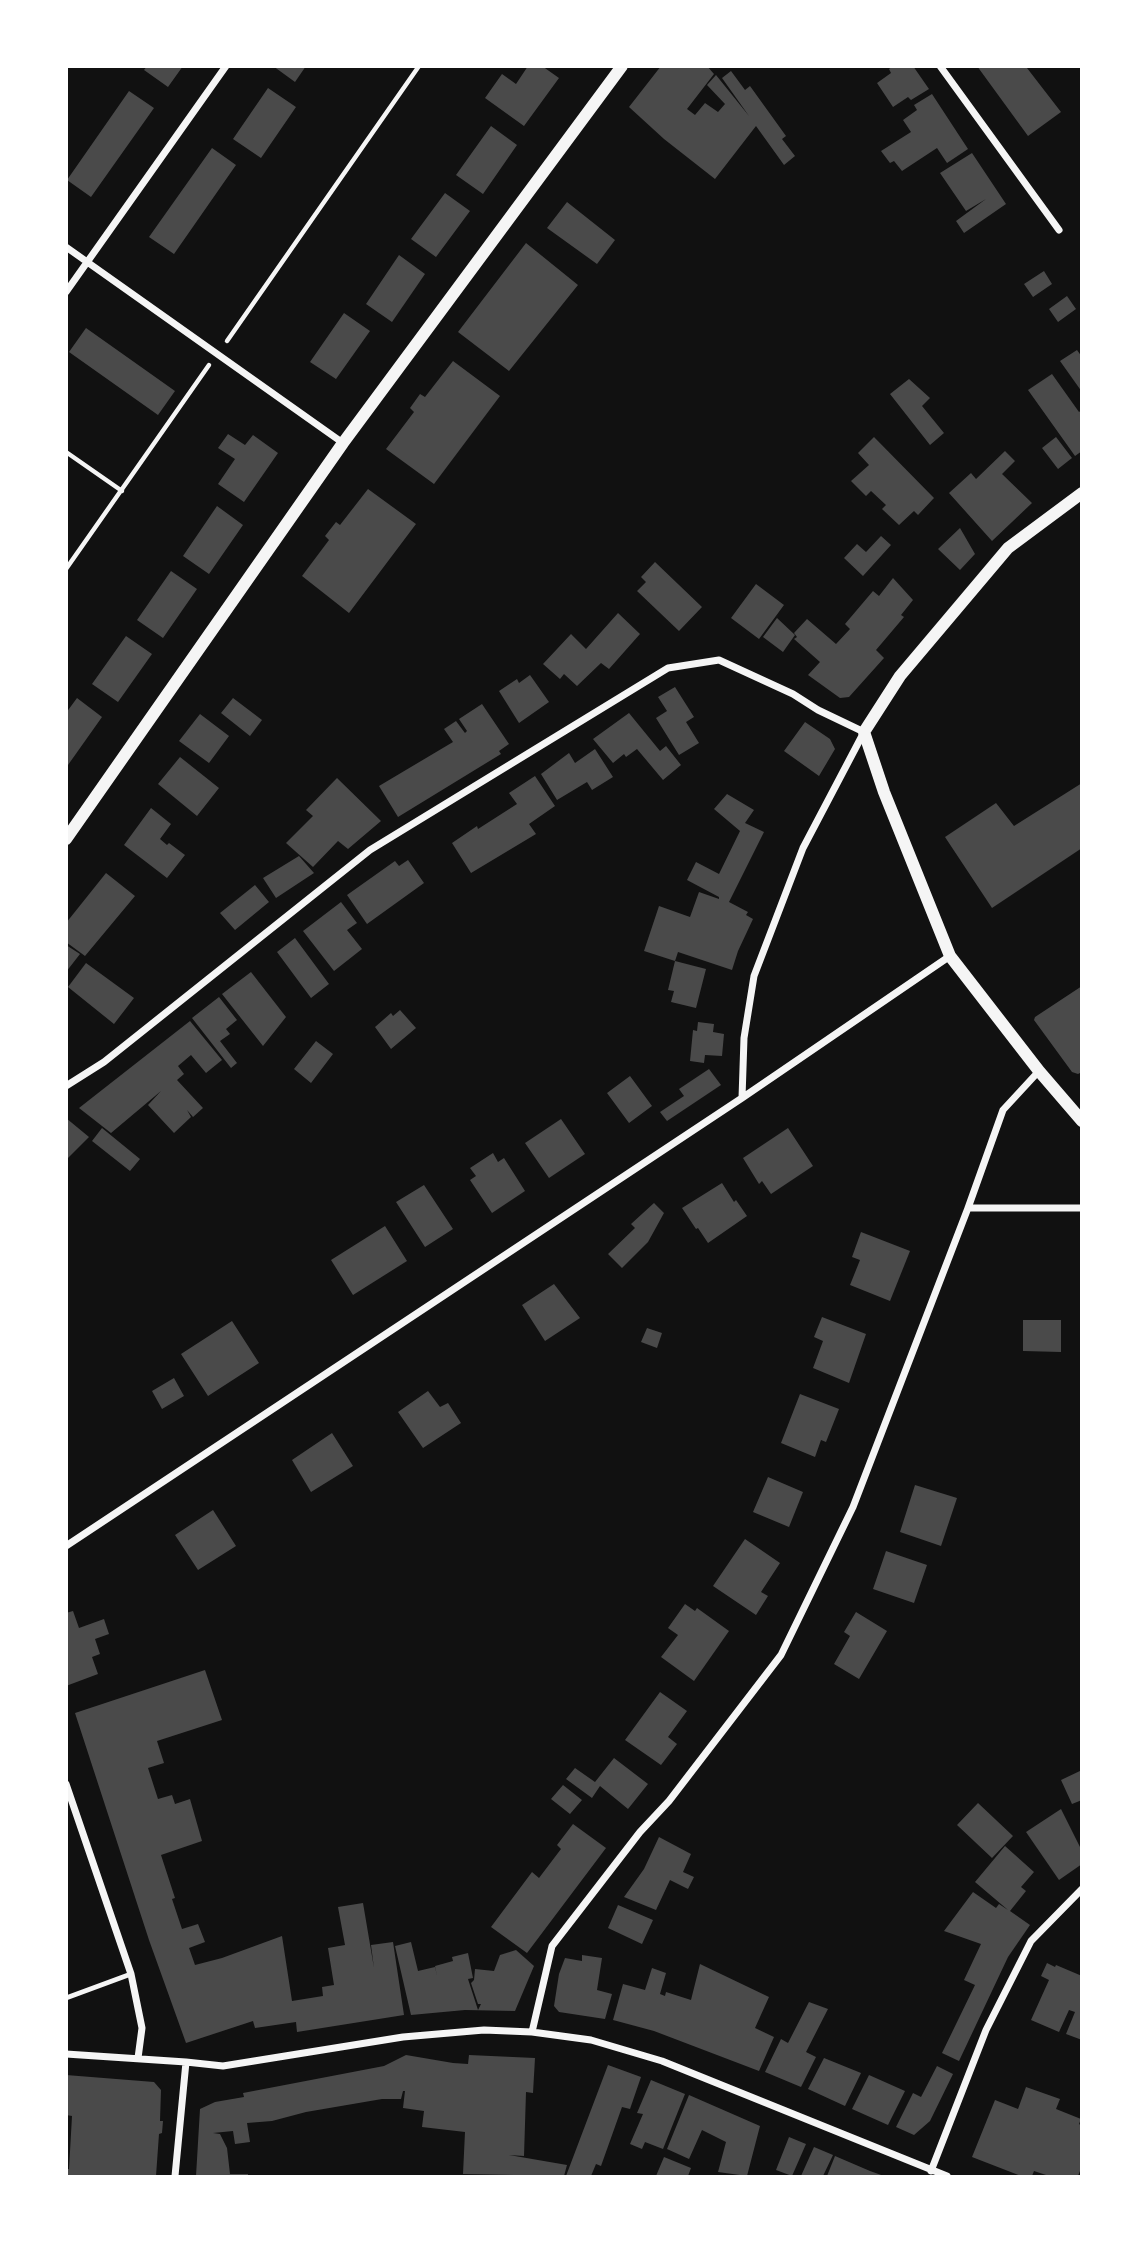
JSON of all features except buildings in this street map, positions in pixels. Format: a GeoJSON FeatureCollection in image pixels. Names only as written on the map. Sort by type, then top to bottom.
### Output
{"type":"FeatureCollection","features":[{"type":"Feature","properties":{"kind":"street"},"geometry":{"type":"LineString","coordinates":[[66,292],[226,66]]}},
{"type":"Feature","properties":{"kind":"street"},"geometry":{"type":"LineString","coordinates":[[66,839],[343,443],[622,66]]}},
{"type":"Feature","properties":{"kind":"street"},"geometry":{"type":"LineString","coordinates":[[940,66],[1059,230]]}},
{"type":"Feature","properties":{"kind":"street"},"geometry":{"type":"LineString","coordinates":[[66,247],[343,443]]}},
{"type":"Feature","properties":{"kind":"street"},"geometry":{"type":"LineString","coordinates":[[741,1098],[744,1038],[754,976],[803,848],[864,732],[900,676],[1008,548],[1082,493]]}},
{"type":"Feature","properties":{"kind":"street"},"geometry":{"type":"LineString","coordinates":[[66,1086],[104,1062],[370,850],[668,668],[719,660],[793,694],[818,710],[864,732],[884,792],[950,956],[1039,1071],[1082,1121]]}},
{"type":"Feature","properties":{"kind":"street"},"geometry":{"type":"LineString","coordinates":[[66,1546],[950,956]]}},
{"type":"Feature","properties":{"kind":"street"},"geometry":{"type":"LineString","coordinates":[[532,2032],[552,1946],[639,1832],[669,1801],[782,1655],[853,1507],[1003,1110],[1039,1071]]}},
{"type":"Feature","properties":{"kind":"street"},"geometry":{"type":"LineString","coordinates":[[968,1208],[1082,1208]]}},
{"type":"Feature","properties":{"kind":"street"},"geometry":{"type":"LineString","coordinates":[[66,1784],[131,1974],[142,2028],[138,2058]]}},
{"type":"Feature","properties":{"kind":"street"},"geometry":{"type":"LineString","coordinates":[[931,2171],[986,2030],[1031,1941],[1082,1889]]}},
{"type":"Feature","properties":{"kind":"street"},"geometry":{"type":"LineString","coordinates":[[66,2054],[223,2066],[402,2037],[484,2031],[532,2032],[591,2040],[662,2061],[947,2176]]}},
{"type":"Feature","properties":{"kind":"street"},"geometry":{"type":"LineString","coordinates":[[175,2176],[186,2062]]}},
{"type":"Feature","properties":{"kind":"lane"},"geometry":{"type":"LineString","coordinates":[[66,1998],[131,1974]]}},
{"type":"Feature","properties":{"kind":"path"},"geometry":{"type":"LineString","coordinates":[[66,569],[419,66]]}},
{"type":"Feature","properties":{"kind":"path"},"geometry":{"type":"LineString","coordinates":[[66,452],[122,491]]}}]}
